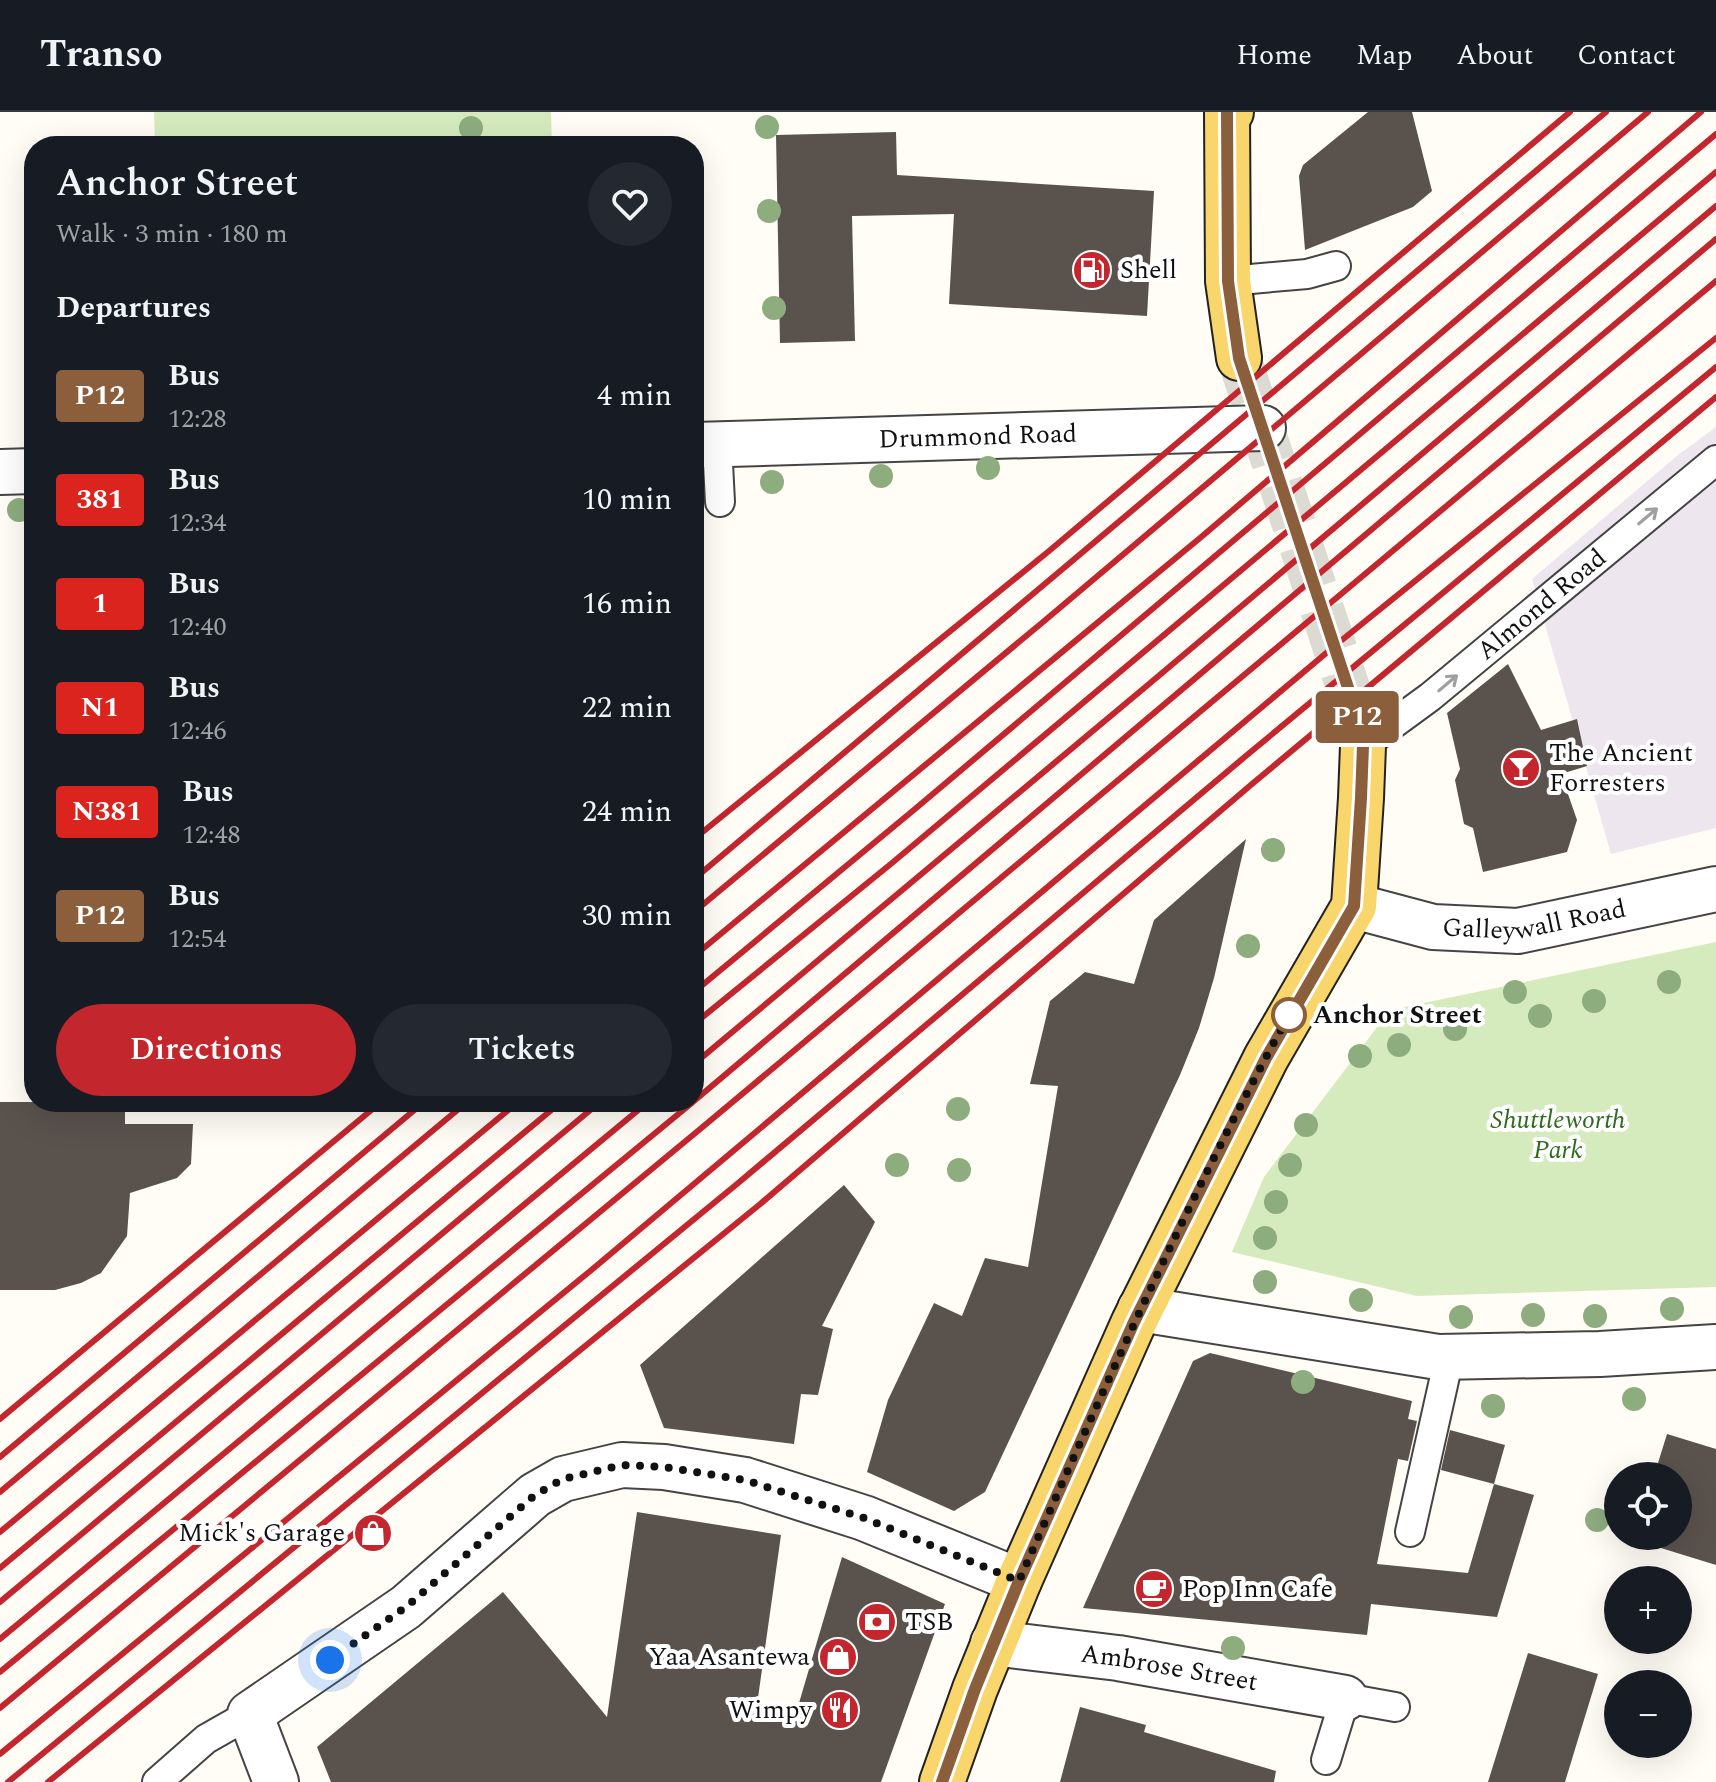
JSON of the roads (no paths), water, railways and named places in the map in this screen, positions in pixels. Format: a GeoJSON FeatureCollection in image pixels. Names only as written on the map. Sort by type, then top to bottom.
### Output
{"type":"FeatureCollection","features":[{"type":"Feature","properties":{"kind":"main road"},"geometry":{"type":"LineString","coordinates":[[1229,112],[1228,281],[1239,358]]}},
{"type":"Feature","properties":{"kind":"main road"},"geometry":{"type":"LineString","coordinates":[[942,1782],[993,1643],[1085,1428],[1140,1309],[1266,1058],[1354,906],[1361,735]]}},
{"type":"Feature","properties":{"kind":"street","name":"Drummond Road"},"geometry":{"type":"LineString","coordinates":[[706,445],[1263,428]]}},
{"type":"Feature","properties":{"kind":"street"},"geometry":{"type":"LineString","coordinates":[[0,472],[24,471]]}},
{"type":"Feature","properties":{"kind":"street","name":"Galleywall Road"},"geometry":{"type":"LineString","coordinates":[[1354,906],[1433,927],[1518,931],[1716,889]]}},
{"type":"Feature","properties":{"kind":"street"},"geometry":{"type":"LineString","coordinates":[[1140,1309],[1449,1358],[1716,1347]]}},
{"type":"Feature","properties":{"kind":"street"},"geometry":{"type":"LineString","coordinates":[[276,1782],[250,1714],[406,1607],[535,1495],[563,1479],[622,1465],[664,1467],[745,1480],[864,1518],[1019,1581]]}},
{"type":"Feature","properties":{"kind":"street","name":"Ambrose Street"},"geometry":{"type":"LineString","coordinates":[[993,1643],[1118,1658],[1345,1698]]}},
{"type":"Feature","properties":{"kind":"lane"},"geometry":{"type":"LineString","coordinates":[[1228,281],[1307,274],[1336,266]]}},
{"type":"Feature","properties":{"kind":"lane"},"geometry":{"type":"LineString","coordinates":[[706,445],[720,502]]}},
{"type":"Feature","properties":{"kind":"lane","name":"Almond Road"},"geometry":{"type":"LineString","coordinates":[[1361,735],[1430,697],[1716,460]]}},
{"type":"Feature","properties":{"kind":"lane"},"geometry":{"type":"LineString","coordinates":[[1410,1532],[1449,1358]]}},
{"type":"Feature","properties":{"kind":"lane"},"geometry":{"type":"LineString","coordinates":[[1326,1760],[1345,1698],[1395,1707]]}},
{"type":"Feature","properties":{"kind":"lane"},"geometry":{"type":"LineString","coordinates":[[157,1782],[206,1739],[250,1714]]}},
{"type":"Feature","properties":{"kind":"tunnel"},"geometry":{"type":"LineString","coordinates":[[1239,358],[1360,724]]}},
{"type":"Feature","properties":{"kind":"railway"},"geometry":{"type":"LineString","coordinates":[[704,831],[1049,551],[1570,112]]}},
{"type":"Feature","properties":{"kind":"railway"},"geometry":{"type":"LineString","coordinates":[[704,871],[1606,112]]}},
{"type":"Feature","properties":{"kind":"railway"},"geometry":{"type":"LineString","coordinates":[[704,904],[1648,112]]}},
{"type":"Feature","properties":{"kind":"railway"},"geometry":{"type":"LineString","coordinates":[[704,948],[1200,538],[1701,112]]}},
{"type":"Feature","properties":{"kind":"railway"},"geometry":{"type":"LineString","coordinates":[[704,984],[1716,134]]}},
{"type":"Feature","properties":{"kind":"railway"},"geometry":{"type":"LineString","coordinates":[[704,1016],[892,863],[1716,172]]}},
{"type":"Feature","properties":{"kind":"railway"},"geometry":{"type":"LineString","coordinates":[[704,1056],[1716,206]]}},
{"type":"Feature","properties":{"kind":"railway"},"geometry":{"type":"LineString","coordinates":[[704,1093],[1716,239]]}},
{"type":"Feature","properties":{"kind":"railway"},"geometry":{"type":"LineString","coordinates":[[0,1708],[699,1130],[1716,281]]}},
{"type":"Feature","properties":{"kind":"railway"},"geometry":{"type":"LineString","coordinates":[[0,1754],[589,1272],[1337,644],[1716,338]]}},
{"type":"Feature","properties":{"kind":"railway"},"geometry":{"type":"LineString","coordinates":[[8,1782],[737,1184],[1247,755],[1716,367]]}},
{"type":"Feature","properties":{"kind":"railway"},"geometry":{"type":"LineString","coordinates":[[48,1782],[759,1205],[1252,784],[1716,397]]}},
{"type":"Feature","properties":{"kind":"railway"},"geometry":{"type":"LineString","coordinates":[[0,1419],[369,1112]]}},
{"type":"Feature","properties":{"kind":"railway"},"geometry":{"type":"LineString","coordinates":[[0,1457],[412,1112]]}},
{"type":"Feature","properties":{"kind":"railway"},"geometry":{"type":"LineString","coordinates":[[0,1492],[455,1112]]}},
{"type":"Feature","properties":{"kind":"railway"},"geometry":{"type":"LineString","coordinates":[[0,1532],[506,1112]]}},
{"type":"Feature","properties":{"kind":"railway"},"geometry":{"type":"LineString","coordinates":[[0,1568],[549,1112]]}},
{"type":"Feature","properties":{"kind":"railway"},"geometry":{"type":"LineString","coordinates":[[0,1602],[588,1112]]}},
{"type":"Feature","properties":{"kind":"railway"},"geometry":{"type":"LineString","coordinates":[[0,1639],[636,1112]]}},
{"type":"Feature","properties":{"kind":"railway"},"geometry":{"type":"LineString","coordinates":[[0,1672],[681,1112]]}},
{"type":"Feature","properties":{"kind":"place","name":"Shell"},"geometry":{"type":"Point","coordinates":[1092,270]}},
{"type":"Feature","properties":{"kind":"place","name":"The Ancient Forresters"},"geometry":{"type":"Point","coordinates":[1521,768]}},
{"type":"Feature","properties":{"kind":"place","name":"Anchor Street"},"geometry":{"type":"Point","coordinates":[1289,1015]}},
{"type":"Feature","properties":{"kind":"place","name":"Mick's Garage"},"geometry":{"type":"Point","coordinates":[373,1533]}},
{"type":"Feature","properties":{"kind":"place","name":"Pop Inn Cafe"},"geometry":{"type":"Point","coordinates":[1154,1589]}},
{"type":"Feature","properties":{"kind":"place","name":"TSB"},"geometry":{"type":"Point","coordinates":[877,1622]}},
{"type":"Feature","properties":{"kind":"place","name":"Yaa Asantewa"},"geometry":{"type":"Point","coordinates":[838,1657]}},
{"type":"Feature","properties":{"kind":"place","name":"Wimpy"},"geometry":{"type":"Point","coordinates":[840,1710]}},
{"type":"Feature","properties":{"kind":"park label","name":"Shuttleworth Park"},"geometry":{"type":"Point","coordinates":[1558,1135]}}]}
